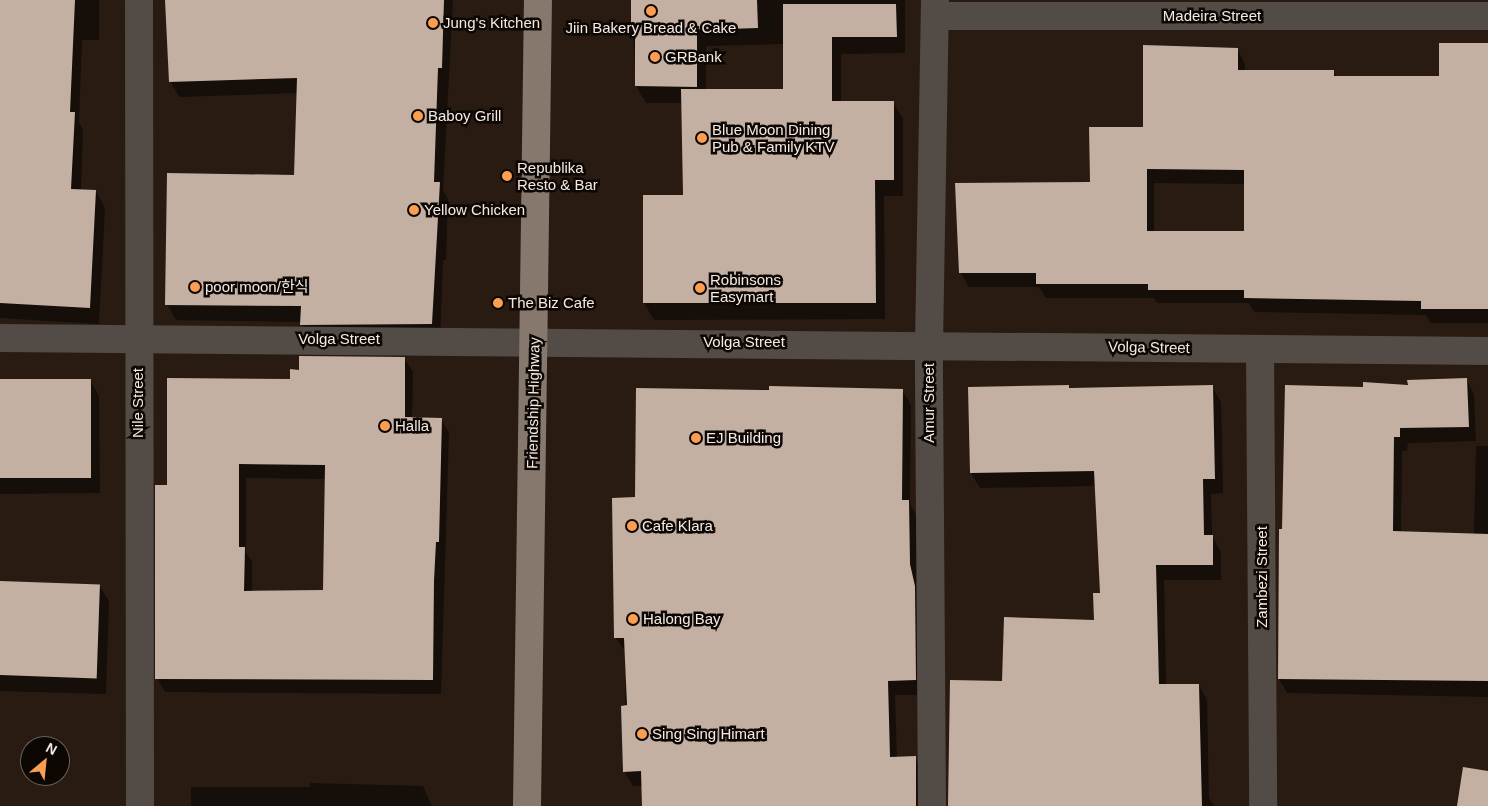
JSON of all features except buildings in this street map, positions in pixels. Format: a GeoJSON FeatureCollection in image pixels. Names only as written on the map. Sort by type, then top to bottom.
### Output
{"type":"FeatureCollection","features":[{"type":"Feature","properties":{"kind":"main road","name":"Friendship Highway"},"geometry":{"type":"LineString","coordinates":[[528,806],[538,0]]}},
{"type":"Feature","properties":{"kind":"street","name":"Nile Street"},"geometry":{"type":"LineString","coordinates":[[139,0],[140,806]]}},
{"type":"Feature","properties":{"kind":"street","name":"Madeira Street"},"geometry":{"type":"LineString","coordinates":[[935,8],[1488,16]]}},
{"type":"Feature","properties":{"kind":"street","name":"Amur Street"},"geometry":{"type":"LineString","coordinates":[[932,806],[929,344],[935,8]]}},
{"type":"Feature","properties":{"kind":"street","name":"Volga Street"},"geometry":{"type":"LineString","coordinates":[[0,338],[534,340],[1488,351]]}},
{"type":"Feature","properties":{"kind":"street","name":"Zambezi Street"},"geometry":{"type":"LineString","coordinates":[[1260,349],[1263,806]]}},
{"type":"Feature","properties":{"kind":"place","name":"Jiin Bakery Bread & Cake"},"geometry":{"type":"Point","coordinates":[651,11]}},
{"type":"Feature","properties":{"kind":"place","name":"Jung's Kitchen"},"geometry":{"type":"Point","coordinates":[433,23]}},
{"type":"Feature","properties":{"kind":"place","name":"GRBank"},"geometry":{"type":"Point","coordinates":[655,57]}},
{"type":"Feature","properties":{"kind":"place","name":"Baboy Grill"},"geometry":{"type":"Point","coordinates":[418,116]}},
{"type":"Feature","properties":{"kind":"place","name":"Blue Moon Dining Pub & Family KTV"},"geometry":{"type":"Point","coordinates":[702,138]}},
{"type":"Feature","properties":{"kind":"place","name":"Republika Resto & Bar"},"geometry":{"type":"Point","coordinates":[507,176]}},
{"type":"Feature","properties":{"kind":"place","name":"Yellow Chicken"},"geometry":{"type":"Point","coordinates":[414,210]}},
{"type":"Feature","properties":{"kind":"place","name":"poor moon/한식"},"geometry":{"type":"Point","coordinates":[195,287]}},
{"type":"Feature","properties":{"kind":"place","name":"Robinsons Easymart"},"geometry":{"type":"Point","coordinates":[700,288]}},
{"type":"Feature","properties":{"kind":"place","name":"The Biz Cafe"},"geometry":{"type":"Point","coordinates":[498,303]}},
{"type":"Feature","properties":{"kind":"place","name":"Halla"},"geometry":{"type":"Point","coordinates":[385,426]}},
{"type":"Feature","properties":{"kind":"place","name":"EJ Building"},"geometry":{"type":"Point","coordinates":[696,438]}},
{"type":"Feature","properties":{"kind":"place","name":"Cafe Klara"},"geometry":{"type":"Point","coordinates":[632,526]}},
{"type":"Feature","properties":{"kind":"place","name":"Halong Bay"},"geometry":{"type":"Point","coordinates":[633,619]}},
{"type":"Feature","properties":{"kind":"place","name":"Sing Sing Himart"},"geometry":{"type":"Point","coordinates":[642,734]}}]}
